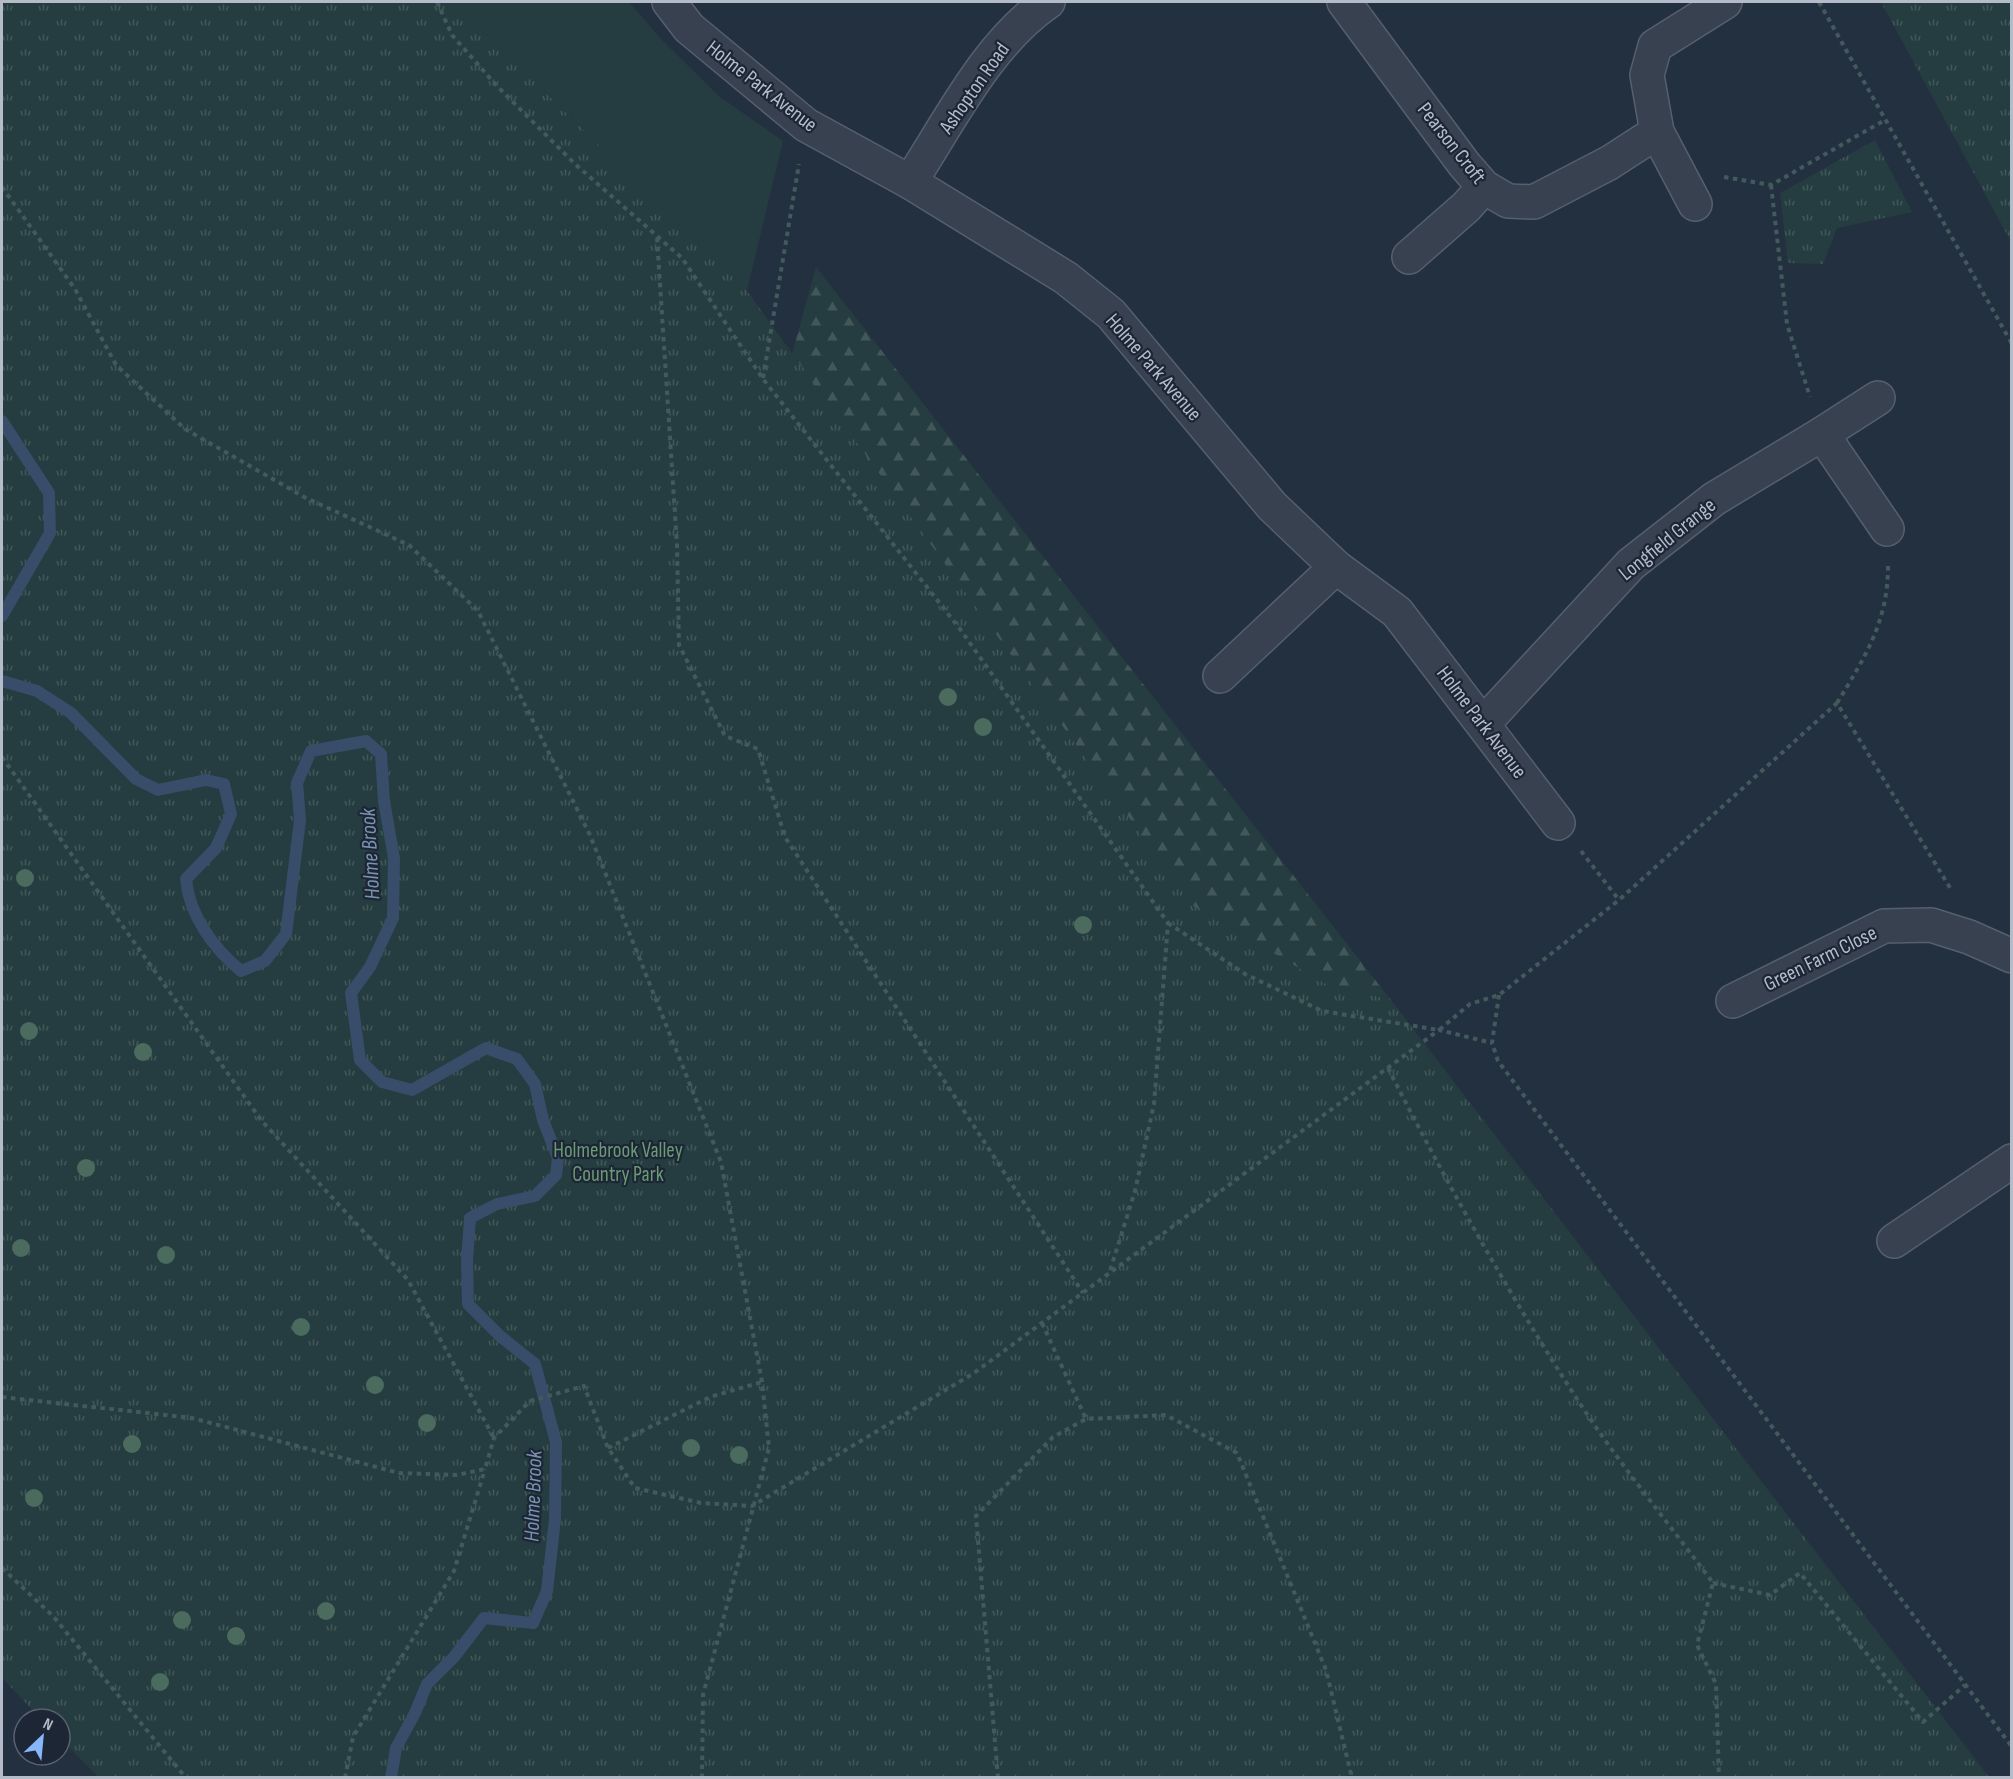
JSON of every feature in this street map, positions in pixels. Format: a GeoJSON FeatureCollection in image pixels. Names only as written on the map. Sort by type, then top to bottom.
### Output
{"type":"FeatureCollection","features":[{"type":"Feature","properties":{"kind":"street","name":"Holme Park Avenue"},"geometry":{"type":"LineString","coordinates":[[669,2],[689,28],[806,125],[910,182],[1066,278],[1111,314],[1272,506],[1336,567],[1397,612],[1484,723],[1558,823]]}},
{"type":"Feature","properties":{"kind":"street","name":"Pearson Croft"},"geometry":{"type":"LineString","coordinates":[[1344,2],[1464,164],[1484,187],[1508,201],[1534,202],[1610,163],[1657,132]]}},
{"type":"Feature","properties":{"kind":"street"},"geometry":{"type":"LineString","coordinates":[[1695,204],[1657,132],[1647,75],[1655,46],[1725,2]]}},
{"type":"Feature","properties":{"kind":"street","name":"Ashopton Road"},"geometry":{"type":"LineString","coordinates":[[910,182],[986,66],[1029,6]]}},
{"type":"Feature","properties":{"kind":"street"},"geometry":{"type":"LineString","coordinates":[[1409,257],[1466,207],[1484,187]]}},
{"type":"Feature","properties":{"kind":"street","name":"Longfield Grange"},"geometry":{"type":"LineString","coordinates":[[1484,723],[1631,564],[1714,499],[1822,435],[1878,398]]}},
{"type":"Feature","properties":{"kind":"street"},"geometry":{"type":"LineString","coordinates":[[1822,435],[1887,529]]}},
{"type":"Feature","properties":{"kind":"street"},"geometry":{"type":"LineString","coordinates":[[1220,675],[1336,567]]}},
{"type":"Feature","properties":{"kind":"street","name":"Green Farm Close"},"geometry":{"type":"LineString","coordinates":[[1733,1000],[1884,926],[1930,926],[1969,937],[2012,956]]}},
{"type":"Feature","properties":{"kind":"street"},"geometry":{"type":"LineString","coordinates":[[1894,1241],[2012,1161]]}},
{"type":"Feature","properties":{"kind":"path"},"geometry":{"type":"LineString","coordinates":[[437,2],[452,35],[496,85],[575,164],[682,258],[763,379],[960,629],[1168,923],[1245,974],[1322,1011],[1439,1030],[1492,1043]]}},
{"type":"Feature","properties":{"kind":"path"},"geometry":{"type":"LineString","coordinates":[[1819,2],[2012,344]]}},
{"type":"Feature","properties":{"kind":"path"},"geometry":{"type":"LineString","coordinates":[[1714,176],[1771,185],[1885,120]]}},
{"type":"Feature","properties":{"kind":"path"},"geometry":{"type":"LineString","coordinates":[[763,379],[806,125]]}},
{"type":"Feature","properties":{"kind":"path"},"geometry":{"type":"LineString","coordinates":[[1771,185],[1787,324],[1822,435]]}},
{"type":"Feature","properties":{"kind":"path"},"geometry":{"type":"LineString","coordinates":[[2,187],[75,289],[116,365],[185,429],[306,498],[409,545],[478,611],[590,835],[722,1162],[762,1382],[769,1448],[703,1695],[702,1778]]}},
{"type":"Feature","properties":{"kind":"path"},"geometry":{"type":"LineString","coordinates":[[657,237],[677,545],[679,645],[725,736],[758,749],[785,837],[1083,1293]]}},
{"type":"Feature","properties":{"kind":"path"},"geometry":{"type":"LineString","coordinates":[[345,1778],[353,1737],[454,1571],[494,1438],[530,1401],[584,1386],[608,1448],[634,1488],[701,1503],[752,1506],[974,1373],[1388,1068],[1470,1004],[1499,995],[1620,900],[1838,703],[1872,646],[1888,590],[1887,529]]}},
{"type":"Feature","properties":{"kind":"path"},"geometry":{"type":"LineString","coordinates":[[1838,703],[1958,902],[1969,937]]}},
{"type":"Feature","properties":{"kind":"path"},"geometry":{"type":"LineString","coordinates":[[2,757],[261,1120],[408,1280],[494,1438]]}},
{"type":"Feature","properties":{"kind":"path"},"geometry":{"type":"LineString","coordinates":[[1558,823],[1620,900]]}},
{"type":"Feature","properties":{"kind":"path"},"geometry":{"type":"LineString","coordinates":[[1109,1275],[1135,1191],[1154,1104],[1168,923]]}},
{"type":"Feature","properties":{"kind":"path"},"geometry":{"type":"LineString","coordinates":[[1499,995],[1492,1043],[1498,1061],[2012,1747]]}},
{"type":"Feature","properties":{"kind":"path"},"geometry":{"type":"LineString","coordinates":[[1388,1068],[1422,1136],[1502,1277],[1576,1398],[1713,1583],[1770,1595],[1800,1573],[1923,1722],[1965,1685]]}},
{"type":"Feature","properties":{"kind":"path"},"geometry":{"type":"LineString","coordinates":[[1042,1323],[1086,1419]]}},
{"type":"Feature","properties":{"kind":"path"},"geometry":{"type":"LineString","coordinates":[[608,1448],[710,1398],[762,1382]]}},
{"type":"Feature","properties":{"kind":"path"},"geometry":{"type":"LineString","coordinates":[[2,1397],[192,1418],[399,1473],[457,1475],[485,1468]]}},
{"type":"Feature","properties":{"kind":"path"},"geometry":{"type":"LineString","coordinates":[[998,1778],[976,1516],[1053,1437],[1086,1419],[1166,1415],[1237,1453],[1326,1670],[1351,1774],[1350,1778]]}},
{"type":"Feature","properties":{"kind":"path"},"geometry":{"type":"LineString","coordinates":[[2,1568],[53,1616],[186,1778]]}},
{"type":"Feature","properties":{"kind":"path"},"geometry":{"type":"LineString","coordinates":[[1713,1583],[1697,1644],[1716,1684],[1719,1778]]}},
{"type":"Feature","properties":{"kind":"green space","name":"Holmebrook Valley Country Park"},"geometry":{"type":"Polygon","coordinates":[[[2,2],[468,2],[476,24],[747,291],[1193,906],[1324,983],[1391,1000],[1989,1777],[98,1777],[72,1750],[72,1707],[30,1707],[2,1678],[2,2]]]}},
{"type":"Feature","properties":{"kind":"green space"},"geometry":{"type":"Polygon","coordinates":[[[468,2],[629,2],[663,41],[719,96],[783,141],[747,291],[476,24],[468,2]]]}},
{"type":"Feature","properties":{"kind":"green space"},"geometry":{"type":"Polygon","coordinates":[[[1881,2],[2011,2],[2011,242],[1881,2]]]}},
{"type":"Feature","properties":{"kind":"green space"},"geometry":{"type":"Polygon","coordinates":[[[1875,140],[1912,212],[1837,228],[1823,264],[1788,263],[1780,193],[1875,140]]]}},
{"type":"Feature","properties":{"kind":"green space"},"geometry":{"type":"Polygon","coordinates":[[[816,267],[1391,1000],[1324,983],[1193,906],[792,354],[816,267]]]}},
{"type":"Feature","properties":{"kind":"waterway","name":"Holme Brook"},"geometry":{"type":"LineString","coordinates":[[2,421],[49,493],[50,533],[2,616]]}},
{"type":"Feature","properties":{"kind":"waterway","name":"Holme Brook"},"geometry":{"type":"LineString","coordinates":[[2,681],[37,691],[71,713],[136,779],[158,790],[206,780],[224,784],[231,814],[216,848],[186,879],[192,905],[204,930],[221,952],[241,971],[265,961],[286,934],[300,820],[297,783],[311,751],[366,741],[381,754],[384,801],[394,858],[393,918],[370,967],[351,993],[360,1060],[382,1082],[412,1090],[486,1048],[517,1059],[535,1084],[543,1120],[558,1158],[556,1175],[535,1196],[497,1204],[470,1218],[467,1261],[468,1304],[500,1336],[535,1364],[556,1442],[555,1519],[547,1591],[533,1623],[484,1618],[454,1657],[427,1684],[415,1713],[396,1748],[391,1778]]}}]}
